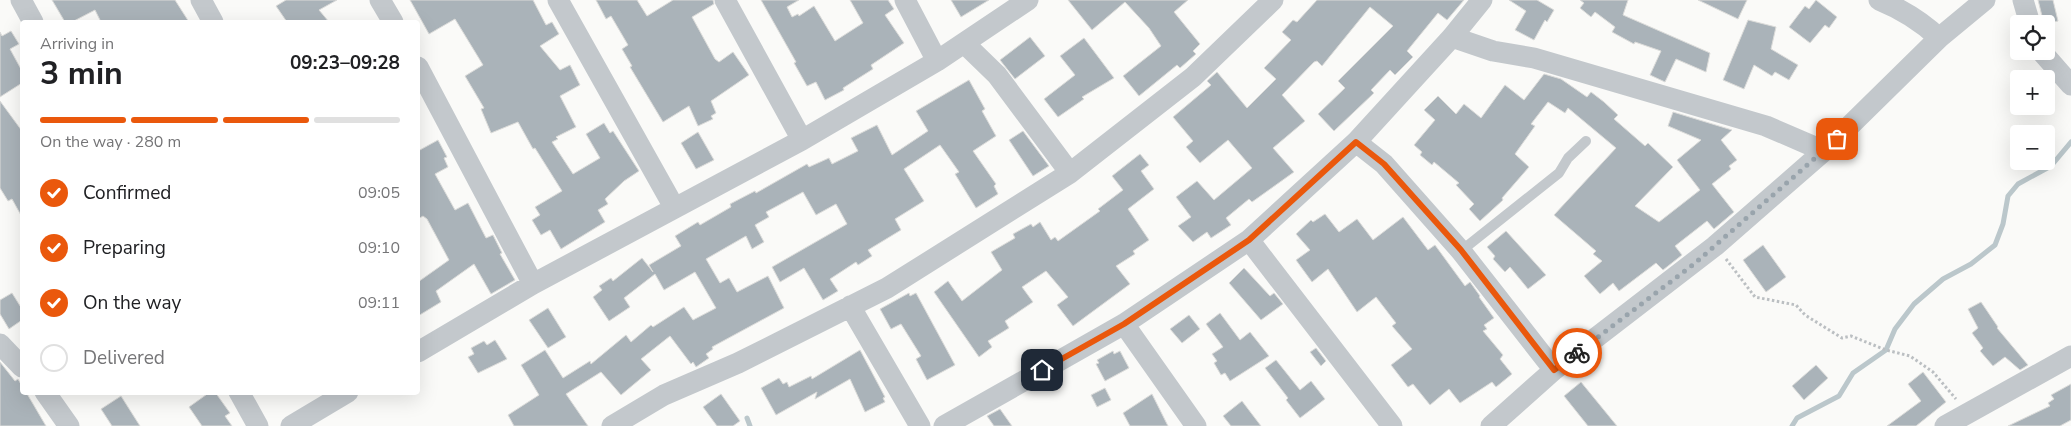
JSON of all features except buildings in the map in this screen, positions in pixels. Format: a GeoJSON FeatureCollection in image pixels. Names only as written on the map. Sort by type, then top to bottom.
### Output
{"type":"FeatureCollection","features":[{"type":"Feature","properties":{"kind":"street"},"geometry":{"type":"LineString","coordinates":[[21,0],[33,20]]}},
{"type":"Feature","properties":{"kind":"street"},"geometry":{"type":"LineString","coordinates":[[201,0],[212,20]]}},
{"type":"Feature","properties":{"kind":"street"},"geometry":{"type":"LineString","coordinates":[[380,0],[392,20]]}},
{"type":"Feature","properties":{"kind":"street"},"geometry":{"type":"LineString","coordinates":[[558,0],[674,207]]}},
{"type":"Feature","properties":{"kind":"street"},"geometry":{"type":"LineString","coordinates":[[725,0],[802,140]]}},
{"type":"Feature","properties":{"kind":"street"},"geometry":{"type":"LineString","coordinates":[[905,0],[937,61]]}},
{"type":"Feature","properties":{"kind":"street"},"geometry":{"type":"LineString","coordinates":[[420,351],[533,284],[802,140],[937,61],[1028,0]]}},
{"type":"Feature","properties":{"kind":"street"},"geometry":{"type":"LineString","coordinates":[[612,426],[664,395],[731,366],[887,288],[941,256],[1070,173],[1193,77],[1273,0]]}},
{"type":"Feature","properties":{"kind":"street"},"geometry":{"type":"LineString","coordinates":[[944,426],[1124,324],[1249,240],[1356,142],[1452,37],[1482,0]]}},
{"type":"Feature","properties":{"kind":"street"},"geometry":{"type":"LineString","coordinates":[[1878,0],[1896,7],[1926,25],[1939,38]]}},
{"type":"Feature","properties":{"kind":"street"},"geometry":{"type":"LineString","coordinates":[[1491,426],[1554,370],[1715,246],[1824,151],[1939,38],[1985,0]]}},
{"type":"Feature","properties":{"kind":"street"},"geometry":{"type":"LineString","coordinates":[[2023,0],[2027,15]]}},
{"type":"Feature","properties":{"kind":"street"},"geometry":{"type":"LineString","coordinates":[[1452,37],[1493,51],[1534,58],[1766,126],[1824,151]]}},
{"type":"Feature","properties":{"kind":"street"},"geometry":{"type":"LineString","coordinates":[[964,43],[997,75],[1070,173]]}},
{"type":"Feature","properties":{"kind":"street"},"geometry":{"type":"LineString","coordinates":[[2049,60],[2071,85]]}},
{"type":"Feature","properties":{"kind":"street"},"geometry":{"type":"LineString","coordinates":[[420,71],[533,284]]}},
{"type":"Feature","properties":{"kind":"street"},"geometry":{"type":"LineString","coordinates":[[1356,142],[1384,164],[1461,250],[1554,370]]}},
{"type":"Feature","properties":{"kind":"street"},"geometry":{"type":"LineString","coordinates":[[1249,240],[1392,426]]}},
{"type":"Feature","properties":{"kind":"street"},"geometry":{"type":"LineString","coordinates":[[850,306],[920,426]]}},
{"type":"Feature","properties":{"kind":"street"},"geometry":{"type":"LineString","coordinates":[[1124,324],[1196,426]]}},
{"type":"Feature","properties":{"kind":"street"},"geometry":{"type":"LineString","coordinates":[[0,344],[20,365]]}},
{"type":"Feature","properties":{"kind":"street"},"geometry":{"type":"LineString","coordinates":[[1945,426],[2071,356]]}},
{"type":"Feature","properties":{"kind":"street"},"geometry":{"type":"LineString","coordinates":[[47,395],[69,426]]}},
{"type":"Feature","properties":{"kind":"street"},"geometry":{"type":"LineString","coordinates":[[241,395],[258,426]]}},
{"type":"Feature","properties":{"kind":"street"},"geometry":{"type":"LineString","coordinates":[[291,426],[343,395]]}},
{"type":"Feature","properties":{"kind":"lane"},"geometry":{"type":"LineString","coordinates":[[1461,250],[1559,173],[1568,158],[1586,141]]}},
{"type":"Feature","properties":{"kind":"path"},"geometry":{"type":"LineString","coordinates":[[1715,246],[1755,297],[1796,305],[1805,315],[1842,338],[1851,336],[1886,350],[1910,356],[1933,372],[1967,413]]}},
{"type":"Feature","properties":{"kind":"waterway"},"geometry":{"type":"LineString","coordinates":[[1792,426],[1797,418],[1839,396],[1853,373],[1886,350],[1895,329],[1914,304],[1943,279],[1971,264],[1995,245],[2003,224],[2008,196],[2018,184],[2051,166],[2071,142]]}},
{"type":"Feature","properties":{"kind":"waterway"},"geometry":{"type":"LineString","coordinates":[[747,418],[750,426]]}},
{"type":"Feature","properties":{"kind":"way so far"},"geometry":{"type":"LineString","coordinates":[[1577,353],[1694,264],[1837,139]]}},
{"type":"Feature","properties":{"kind":"route"},"geometry":{"type":"LineString","coordinates":[[1042,370],[1124,324],[1249,240],[1356,142],[1384,164],[1461,250],[1554,370],[1577,353]]}}]}
